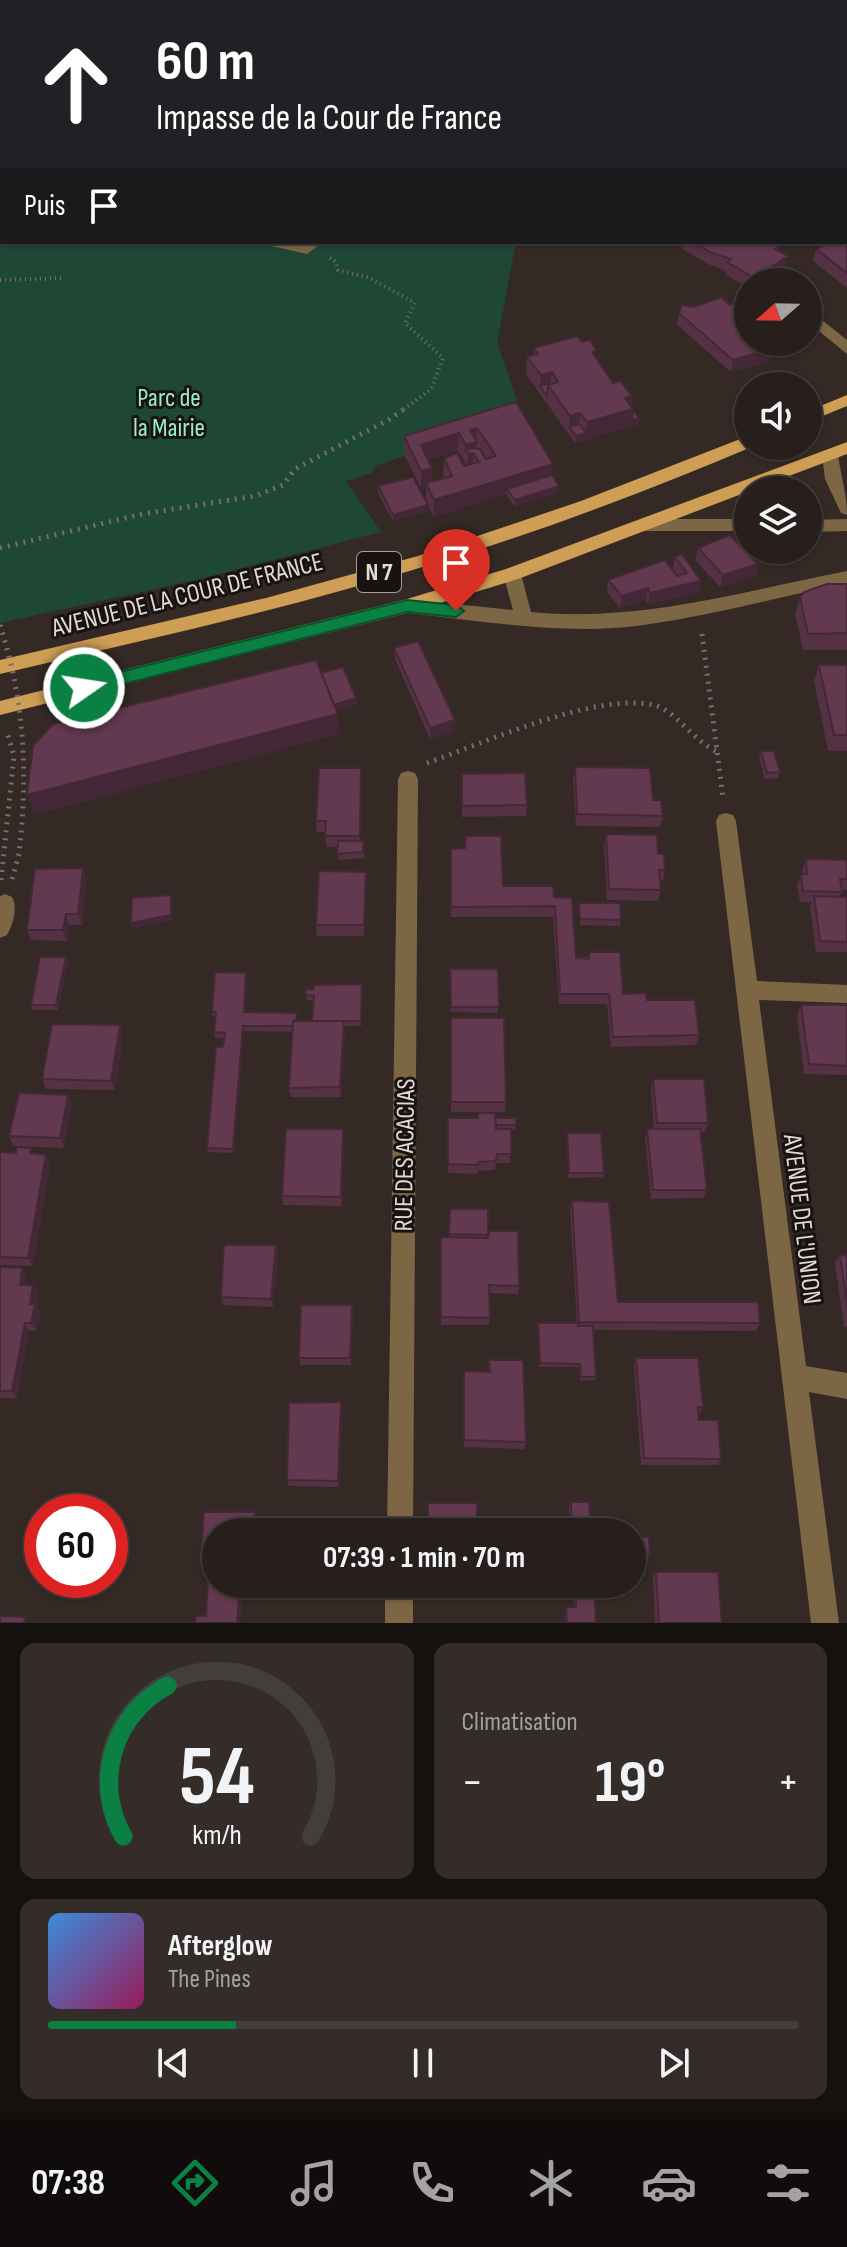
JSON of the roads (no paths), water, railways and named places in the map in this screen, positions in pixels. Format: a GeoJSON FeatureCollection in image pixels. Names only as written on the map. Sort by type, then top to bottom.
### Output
{"type":"FeatureCollection","features":[{"type":"Feature","properties":{"kind":"main road"},"geometry":{"type":"LineString","coordinates":[[822,411],[847,400]]}},
{"type":"Feature","properties":{"kind":"main road","name":"AVENUE DE LA COUR DE FRANCE"},"geometry":{"type":"LineString","coordinates":[[0,667],[198,620],[420,562],[583,506],[734,447]]}},
{"type":"Feature","properties":{"kind":"main road","name":"N 7"},"geometry":{"type":"LineString","coordinates":[[0,708],[407,606],[512,574],[838,451]]}},
{"type":"Feature","properties":{"kind":"street"},"geometry":{"type":"LineString","coordinates":[[281,244],[307,250],[318,248]]}},
{"type":"Feature","properties":{"kind":"street"},"geometry":{"type":"LineString","coordinates":[[822,327],[847,349]]}},
{"type":"Feature","properties":{"kind":"street"},"geometry":{"type":"LineString","coordinates":[[838,451],[833,479],[847,509]]}},
{"type":"Feature","properties":{"kind":"street"},"geometry":{"type":"LineString","coordinates":[[644,525],[734,525]]}},
{"type":"Feature","properties":{"kind":"street"},"geometry":{"type":"LineString","coordinates":[[822,526],[847,525]]}},
{"type":"Feature","properties":{"kind":"street"},"geometry":{"type":"LineString","coordinates":[[512,574],[524,619]]}},
{"type":"Feature","properties":{"kind":"street"},"geometry":{"type":"LineString","coordinates":[[407,606],[524,619],[598,621],[643,618],[766,592],[805,588],[847,577]]}},
{"type":"Feature","properties":{"kind":"street","name":"RUE DES ACACIAS"},"geometry":{"type":"LineString","coordinates":[[400,1518],[408,779]]}},
{"type":"Feature","properties":{"kind":"street","name":"AVENUE DE L'UNION"},"geometry":{"type":"LineString","coordinates":[[725,812],[825,1623]]}},
{"type":"Feature","properties":{"kind":"street"},"geometry":{"type":"LineString","coordinates":[[0,929],[2,898]]}},
{"type":"Feature","properties":{"kind":"street"},"geometry":{"type":"LineString","coordinates":[[745,990],[847,994]]}},
{"type":"Feature","properties":{"kind":"street"},"geometry":{"type":"LineString","coordinates":[[794,1377],[847,1386]]}},
{"type":"Feature","properties":{"kind":"street"},"geometry":{"type":"LineString","coordinates":[[399,1598],[399,1623]]}},
{"type":"Feature","properties":{"kind":"park label","name":"Parc de la Mairie"},"geometry":{"type":"Point","coordinates":[169,412]}}]}
